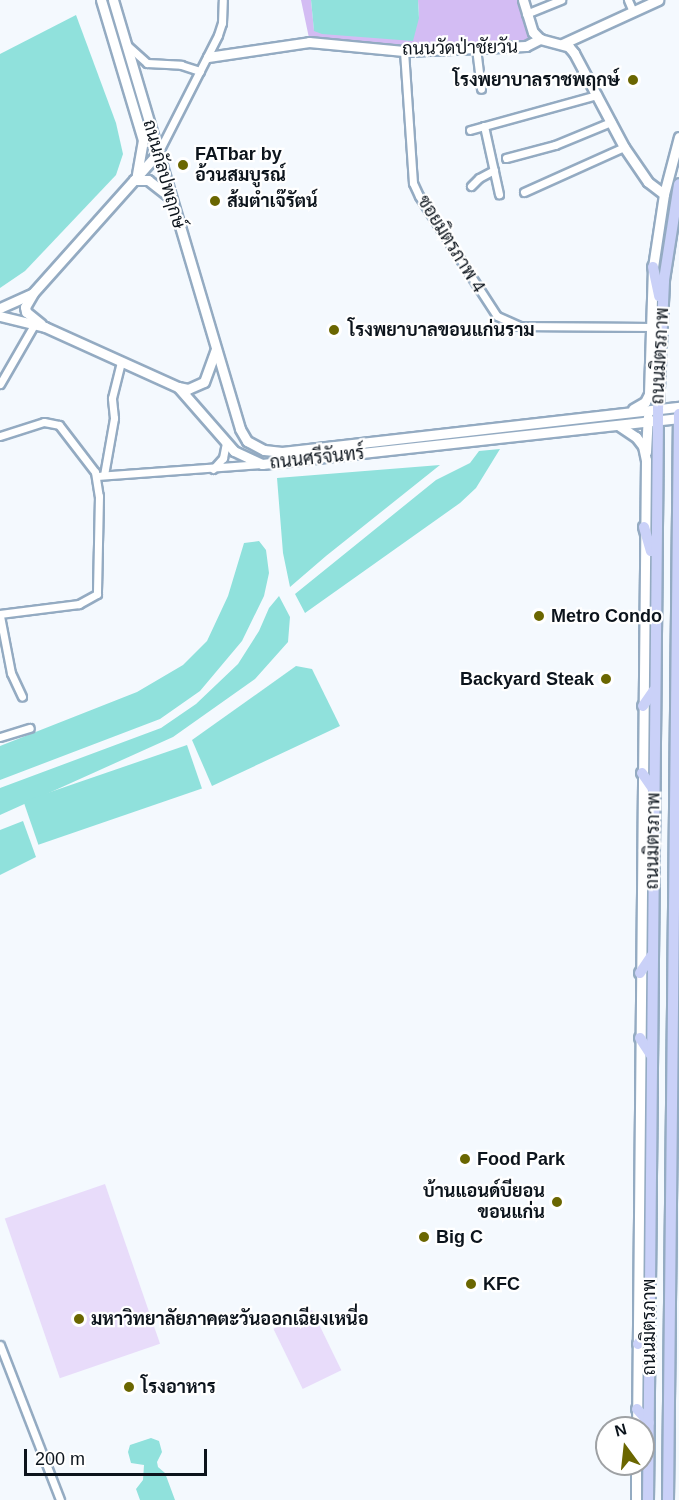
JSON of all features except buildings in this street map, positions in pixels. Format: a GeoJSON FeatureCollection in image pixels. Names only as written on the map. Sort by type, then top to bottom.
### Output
{"type":"FeatureCollection","features":[{"type":"Feature","properties":{"kind":"main road","name":"ถนนกัลปพฤกษ์"},"geometry":{"type":"LineString","coordinates":[[101,0],[143,140],[140,166],[134,180]]}},
{"type":"Feature","properties":{"kind":"main road"},"geometry":{"type":"LineString","coordinates":[[523,0],[533,32],[540,39]]}},
{"type":"Feature","properties":{"kind":"main road"},"geometry":{"type":"LineString","coordinates":[[658,0],[562,44],[574,53],[624,147],[648,182],[664,194]]}},
{"type":"Feature","properties":{"kind":"main road","name":"ถนนกัลปพฤกษ์"},"geometry":{"type":"LineString","coordinates":[[113,1],[240,429],[247,441],[264,450]]}},
{"type":"Feature","properties":{"kind":"main road","name":"ถนนวัดป่าชัยวัน"},"geometry":{"type":"LineString","coordinates":[[208,57],[309,42],[404,51],[526,46],[540,39],[562,44]]}},
{"type":"Feature","properties":{"kind":"main road"},"geometry":{"type":"LineString","coordinates":[[127,85],[137,82]]}},
{"type":"Feature","properties":{"kind":"main road","name":"ถนนมิตรภาพ"},"geometry":{"type":"LineString","coordinates":[[648,1416],[657,568],[653,415],[649,394],[650,327],[654,267],[664,194],[679,137]]}},
{"type":"Feature","properties":{"kind":"main road"},"geometry":{"type":"LineString","coordinates":[[45,327],[26,312],[25,307],[33,293],[158,153]]}},
{"type":"Feature","properties":{"kind":"main road"},"geometry":{"type":"LineString","coordinates":[[134,180],[148,180],[172,198]]}},
{"type":"Feature","properties":{"kind":"main road","name":"ถนนมิตรภาพ"},"geometry":{"type":"LineString","coordinates":[[637,1416],[646,460],[653,415],[662,311],[679,184]]}},
{"type":"Feature","properties":{"kind":"main road"},"geometry":{"type":"LineString","coordinates":[[654,267],[662,311]]}},
{"type":"Feature","properties":{"kind":"main road"},"geometry":{"type":"LineString","coordinates":[[0,308],[33,293]]}},
{"type":"Feature","properties":{"kind":"main road","name":"ถนนศรีจันทร์"},"geometry":{"type":"LineString","coordinates":[[0,316],[45,327],[178,387],[225,442],[240,455],[262,464],[618,425],[679,407]]}},
{"type":"Feature","properties":{"kind":"main road"},"geometry":{"type":"LineString","coordinates":[[178,387],[188,388],[204,382],[216,349]]}},
{"type":"Feature","properties":{"kind":"main road"},"geometry":{"type":"LineString","coordinates":[[619,412],[638,407],[645,402],[649,394]]}},
{"type":"Feature","properties":{"kind":"main road","name":"ถนนศรีจันทร์"},"geometry":{"type":"LineString","coordinates":[[264,450],[282,452],[362,444],[619,412],[679,417]]}},
{"type":"Feature","properties":{"kind":"main road","name":"ถนนมิตรภาพ"},"geometry":{"type":"LineString","coordinates":[[668,1500],[677,869],[679,417]]}},
{"type":"Feature","properties":{"kind":"main road"},"geometry":{"type":"LineString","coordinates":[[618,425],[636,437],[643,446],[646,460]]}},
{"type":"Feature","properties":{"kind":"main road"},"geometry":{"type":"LineString","coordinates":[[644,526],[657,568]]}},
{"type":"Feature","properties":{"kind":"main road"},"geometry":{"type":"LineString","coordinates":[[643,706],[654,690]]}},
{"type":"Feature","properties":{"kind":"main road"},"geometry":{"type":"LineString","coordinates":[[642,773],[653,789]]}},
{"type":"Feature","properties":{"kind":"main road"},"geometry":{"type":"LineString","coordinates":[[640,973],[652,955]]}},
{"type":"Feature","properties":{"kind":"main road"},"geometry":{"type":"LineString","coordinates":[[640,1038],[651,1055]]}},
{"type":"Feature","properties":{"kind":"main road"},"geometry":{"type":"LineString","coordinates":[[650,1190],[672,1191]]}},
{"type":"Feature","properties":{"kind":"main road"},"geometry":{"type":"LineString","coordinates":[[671,1277],[679,1291]]}},
{"type":"Feature","properties":{"kind":"main road"},"geometry":{"type":"LineString","coordinates":[[638,1344],[649,1330]]}},
{"type":"Feature","properties":{"kind":"main road"},"geometry":{"type":"LineString","coordinates":[[670,1379],[679,1368]]}},
{"type":"Feature","properties":{"kind":"main road"},"geometry":{"type":"LineString","coordinates":[[637,1409],[642,1416]]}},
{"type":"Feature","properties":{"kind":"main road"},"geometry":{"type":"LineString","coordinates":[[636,1476],[636,1500]]}},
{"type":"Feature","properties":{"kind":"main road","name":"ถนนมิตรภาพ"},"geometry":{"type":"LineString","coordinates":[[648,1476],[648,1500]]}},
{"type":"Feature","properties":{"kind":"street"},"geometry":{"type":"LineString","coordinates":[[113,1],[124,0]]}},
{"type":"Feature","properties":{"kind":"street"},"geometry":{"type":"LineString","coordinates":[[158,153],[208,57],[222,23],[223,0]]}},
{"type":"Feature","properties":{"kind":"street"},"geometry":{"type":"LineString","coordinates":[[526,14],[561,0]]}},
{"type":"Feature","properties":{"kind":"street"},"geometry":{"type":"LineString","coordinates":[[628,0],[633,12]]}},
{"type":"Feature","properties":{"kind":"street"},"geometry":{"type":"LineString","coordinates":[[126,45],[147,63],[182,65],[200,71]]}},
{"type":"Feature","properties":{"kind":"street"},"geometry":{"type":"LineString","coordinates":[[476,48],[481,89]]}},
{"type":"Feature","properties":{"kind":"street","name":"ซอยมิตรภาพ 4"},"geometry":{"type":"LineString","coordinates":[[404,51],[414,183],[419,196],[497,316],[519,326],[650,327]]}},
{"type":"Feature","properties":{"kind":"street"},"geometry":{"type":"LineString","coordinates":[[470,130],[597,95]]}},
{"type":"Feature","properties":{"kind":"street"},"geometry":{"type":"LineString","coordinates":[[506,159],[555,145],[611,122]]}},
{"type":"Feature","properties":{"kind":"street"},"geometry":{"type":"LineString","coordinates":[[484,126],[499,194]]}},
{"type":"Feature","properties":{"kind":"street"},"geometry":{"type":"LineString","coordinates":[[151,130],[164,136],[170,133]]}},
{"type":"Feature","properties":{"kind":"street"},"geometry":{"type":"LineString","coordinates":[[524,192],[624,147]]}},
{"type":"Feature","properties":{"kind":"street"},"geometry":{"type":"LineString","coordinates":[[471,186],[479,178],[494,170]]}},
{"type":"Feature","properties":{"kind":"street"},"geometry":{"type":"LineString","coordinates":[[0,384],[34,325]]}},
{"type":"Feature","properties":{"kind":"street"},"geometry":{"type":"LineString","coordinates":[[22,697],[12,673],[0,615],[79,604],[97,594],[100,475],[114,418],[112,398],[121,361]]}},
{"type":"Feature","properties":{"kind":"street"},"geometry":{"type":"LineString","coordinates":[[0,436],[44,422],[54,423],[63,429],[100,475]]}},
{"type":"Feature","properties":{"kind":"street"},"geometry":{"type":"LineString","coordinates":[[213,468],[224,458],[225,442]]}},
{"type":"Feature","properties":{"kind":"street"},"geometry":{"type":"LineString","coordinates":[[100,475],[262,464]]}},
{"type":"Feature","properties":{"kind":"street"},"geometry":{"type":"LineString","coordinates":[[0,737],[30,728]]}},
{"type":"Feature","properties":{"kind":"street"},"geometry":{"type":"LineString","coordinates":[[0,1345],[60,1500]]}},
{"type":"Feature","properties":{"kind":"shaded area"},"geometry":{"type":"Polygon","coordinates":[[[301,0],[311,0],[314,30],[419,18],[418,0],[518,0],[531,40],[418,46],[309,38],[301,0]]]}},
{"type":"Feature","properties":{"kind":"shaded area"},"geometry":{"type":"Polygon","coordinates":[[[105,1184],[160,1344],[60,1378],[5,1219],[105,1184]]]}},
{"type":"Feature","properties":{"kind":"shaded area"},"geometry":{"type":"Polygon","coordinates":[[[312,1310],[341,1370],[303,1389],[273,1329],[312,1310]]]}},
{"type":"Feature","properties":{"kind":"water"},"geometry":{"type":"Polygon","coordinates":[[[311,0],[418,0],[419,18],[413,41],[322,34],[314,31],[311,0]]]}},
{"type":"Feature","properties":{"kind":"water"},"geometry":{"type":"Polygon","coordinates":[[[76,15],[116,123],[123,154],[116,175],[25,271],[0,288],[0,54],[76,15]]]}},
{"type":"Feature","properties":{"kind":"water"},"geometry":{"type":"Polygon","coordinates":[[[500,449],[476,488],[460,503],[305,613],[295,594],[436,480],[470,463],[479,451],[500,449]]]}},
{"type":"Feature","properties":{"kind":"water"},"geometry":{"type":"Polygon","coordinates":[[[440,465],[290,587],[283,553],[277,478],[440,465]]]}},
{"type":"Feature","properties":{"kind":"water"},"geometry":{"type":"Polygon","coordinates":[[[259,541],[266,550],[269,573],[264,596],[242,641],[200,691],[160,719],[0,780],[0,746],[137,692],[183,665],[207,641],[228,596],[244,543],[259,541]]]}},
{"type":"Feature","properties":{"kind":"water"},"geometry":{"type":"Polygon","coordinates":[[[279,596],[290,617],[288,642],[255,679],[173,737],[0,815],[0,788],[161,728],[196,704],[238,664],[259,631],[269,608],[279,596]]]}},
{"type":"Feature","properties":{"kind":"water"},"geometry":{"type":"Polygon","coordinates":[[[296,666],[312,669],[340,726],[212,786],[192,740],[296,666]]]}},
{"type":"Feature","properties":{"kind":"water"},"geometry":{"type":"Polygon","coordinates":[[[187,745],[202,788],[38,845],[23,801],[187,745]]]}},
{"type":"Feature","properties":{"kind":"water"},"geometry":{"type":"Polygon","coordinates":[[[23,821],[36,857],[0,875],[0,830],[23,821]]]}},
{"type":"Feature","properties":{"kind":"water"},"geometry":{"type":"Polygon","coordinates":[[[151,1438],[159,1441],[162,1452],[157,1462],[158,1467],[165,1473],[175,1500],[140,1500],[136,1489],[143,1480],[144,1465],[131,1463],[128,1452],[130,1445],[151,1438]]]}},
{"type":"Feature","properties":{"kind":"place","name":"โรงพยาบาลราชพฤกษ์"},"geometry":{"type":"Point","coordinates":[633,80]}},
{"type":"Feature","properties":{"kind":"place","name":"FATbar by อ้วนสมบูรณ์"},"geometry":{"type":"Point","coordinates":[183,165]}},
{"type":"Feature","properties":{"kind":"place","name":"ส้มตำเจ๊รัตน์"},"geometry":{"type":"Point","coordinates":[215,201]}},
{"type":"Feature","properties":{"kind":"place","name":"โรงพยาบาลขอนแก่นราม"},"geometry":{"type":"Point","coordinates":[334,330]}},
{"type":"Feature","properties":{"kind":"place","name":"Metro Condo"},"geometry":{"type":"Point","coordinates":[539,616]}},
{"type":"Feature","properties":{"kind":"place","name":"Backyard Steak"},"geometry":{"type":"Point","coordinates":[606,679]}},
{"type":"Feature","properties":{"kind":"place","name":"Food Park"},"geometry":{"type":"Point","coordinates":[465,1159]}},
{"type":"Feature","properties":{"kind":"place","name":"บ้านแอนด์บียอน ขอนแก่น"},"geometry":{"type":"Point","coordinates":[557,1202]}},
{"type":"Feature","properties":{"kind":"place","name":"Big C"},"geometry":{"type":"Point","coordinates":[424,1237]}},
{"type":"Feature","properties":{"kind":"place","name":"KFC"},"geometry":{"type":"Point","coordinates":[471,1284]}},
{"type":"Feature","properties":{"kind":"place","name":"มหาวิทยาลัยภาคตะวันออกเฉียงเหนี่อ"},"geometry":{"type":"Point","coordinates":[79,1319]}},
{"type":"Feature","properties":{"kind":"place","name":"โรงอาหาร"},"geometry":{"type":"Point","coordinates":[129,1387]}}]}
